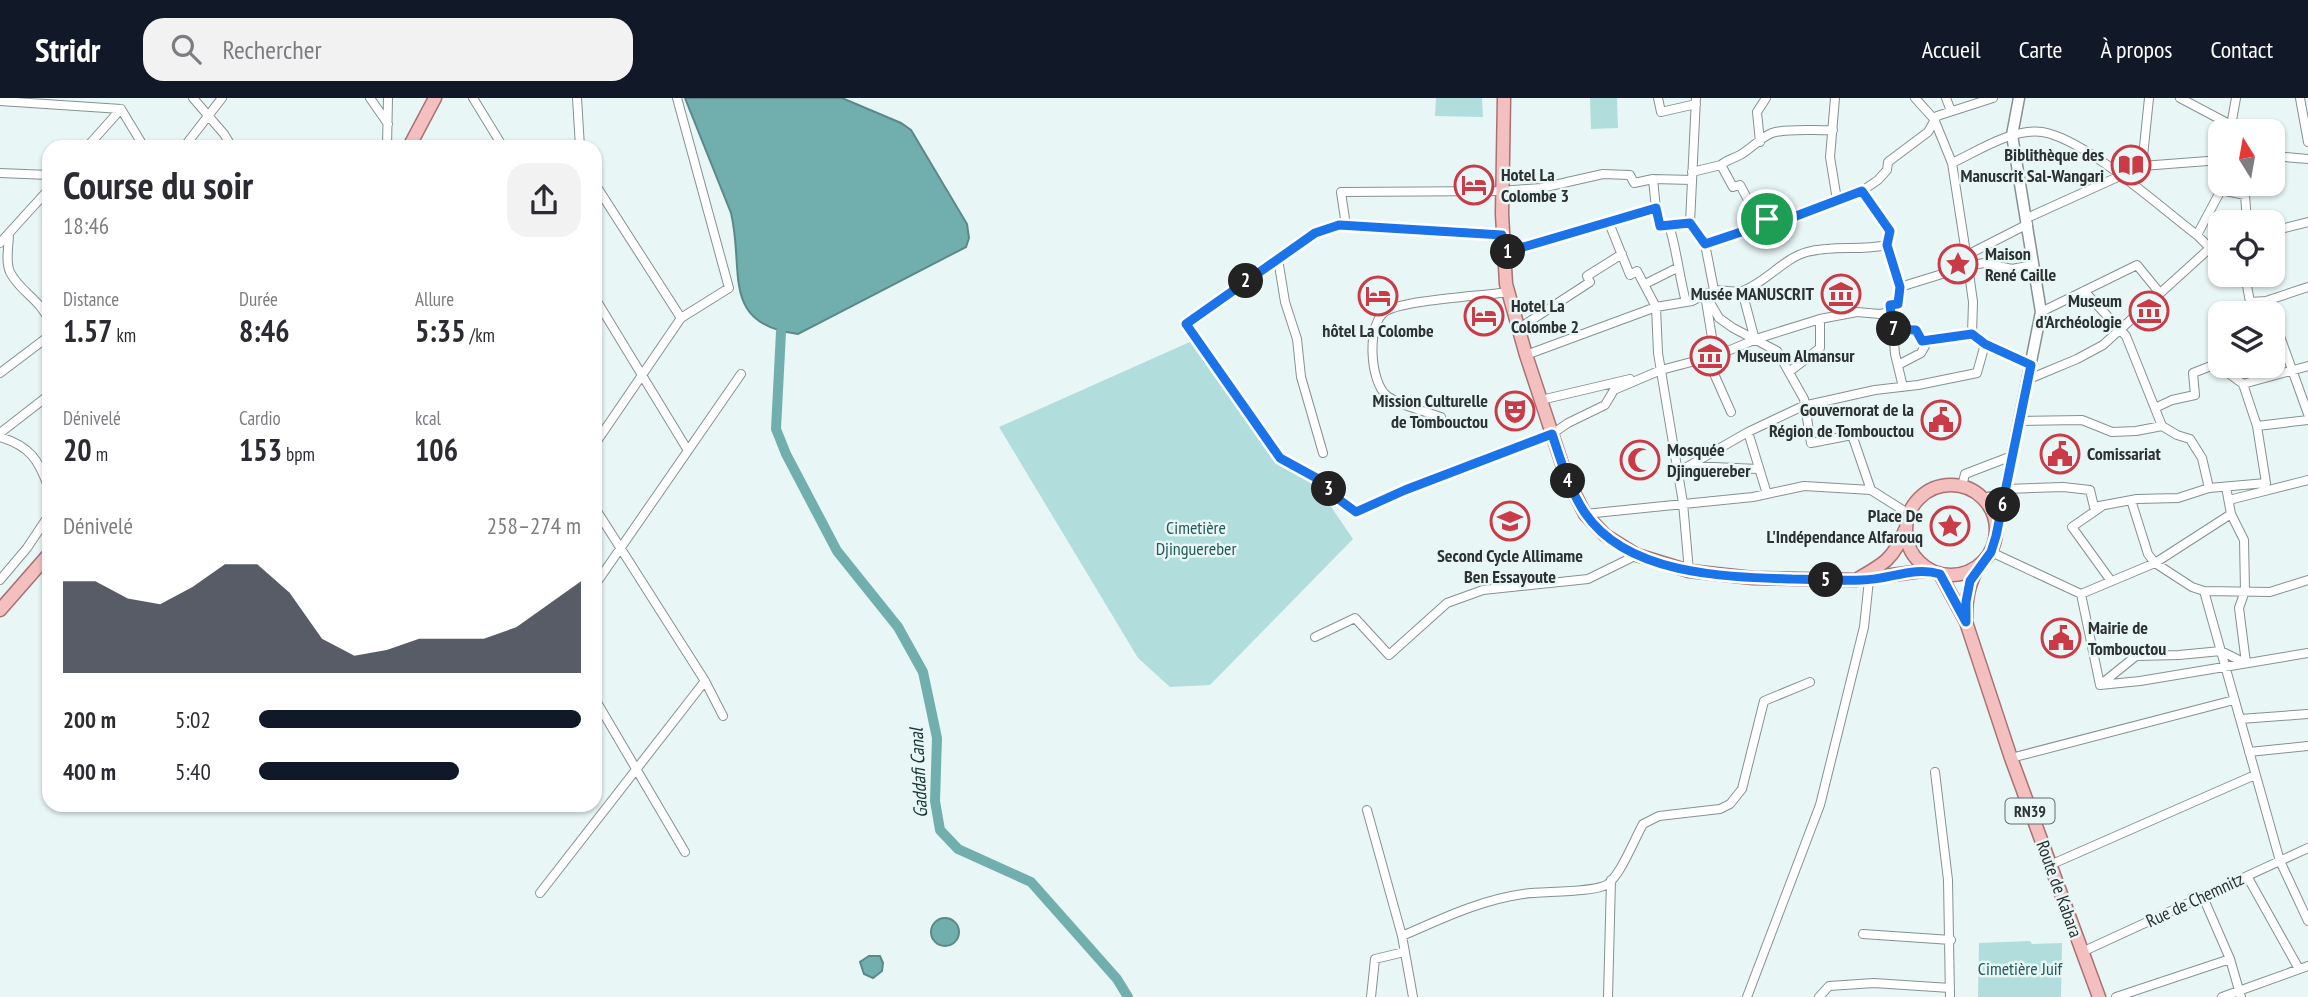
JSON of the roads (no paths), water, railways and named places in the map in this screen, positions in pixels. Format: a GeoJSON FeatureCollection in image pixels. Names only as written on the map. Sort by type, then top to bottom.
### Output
{"type":"FeatureCollection","features":[{"type":"Feature","properties":{"kind":"main road"},"geometry":{"type":"LineString","coordinates":[[413,140],[436,98]]}},
{"type":"Feature","properties":{"kind":"main road"},"geometry":{"type":"LineString","coordinates":[[1504,98],[1502,235],[1508,292],[1567,479],[1586,514],[1605,535],[1637,555],[1689,571],[1753,578],[1869,580],[1908,572],[1954,575],[1968,572],[1980,565]]}},
{"type":"Feature","properties":{"kind":"main road"},"geometry":{"type":"LineString","coordinates":[[1855,580],[1885,564],[1898,548],[1916,502],[1925,494],[1936,488],[1962,486],[1984,499],[1992,510],[1996,523],[1996,536],[1991,552],[1970,581],[1966,622]]}},
{"type":"Feature","properties":{"kind":"main road"},"geometry":{"type":"LineString","coordinates":[[1908,520],[1907,540],[1912,552],[1935,572],[1966,622]]}},
{"type":"Feature","properties":{"kind":"main road"},"geometry":{"type":"LineString","coordinates":[[0,610],[42,562]]}},
{"type":"Feature","properties":{"kind":"main road","name":"Route de Kabara"},"geometry":{"type":"LineString","coordinates":[[1966,622],[2011,758],[2099,997]]}},
{"type":"Feature","properties":{"kind":"street"},"geometry":{"type":"LineString","coordinates":[[193,98],[227,140]]}},
{"type":"Feature","properties":{"kind":"street"},"geometry":{"type":"LineString","coordinates":[[190,140],[222,98]]}},
{"type":"Feature","properties":{"kind":"street"},"geometry":{"type":"LineString","coordinates":[[370,98],[387,124]]}},
{"type":"Feature","properties":{"kind":"street"},"geometry":{"type":"LineString","coordinates":[[387,140],[388,98]]}},
{"type":"Feature","properties":{"kind":"street"},"geometry":{"type":"LineString","coordinates":[[473,98],[499,140]]}},
{"type":"Feature","properties":{"kind":"street"},"geometry":{"type":"LineString","coordinates":[[578,98],[580,140]]}},
{"type":"Feature","properties":{"kind":"street"},"geometry":{"type":"LineString","coordinates":[[602,434],[681,318],[729,288],[677,98]]}},
{"type":"Feature","properties":{"kind":"street"},"geometry":{"type":"LineString","coordinates":[[1658,98],[1661,112],[1696,101],[1690,223],[1705,244],[1714,290]]}},
{"type":"Feature","properties":{"kind":"street"},"geometry":{"type":"LineString","coordinates":[[1760,142],[1757,112],[1766,98]]}},
{"type":"Feature","properties":{"kind":"street"},"geometry":{"type":"LineString","coordinates":[[1835,98],[1830,157],[1837,200]]}},
{"type":"Feature","properties":{"kind":"street"},"geometry":{"type":"LineString","coordinates":[[1915,98],[1934,119],[1952,163],[1973,302],[1972,334]]}},
{"type":"Feature","properties":{"kind":"street"},"geometry":{"type":"LineString","coordinates":[[1946,98],[1951,111]]}},
{"type":"Feature","properties":{"kind":"street"},"geometry":{"type":"LineString","coordinates":[[1705,244],[1756,227],[1767,219],[1796,216],[1862,191],[1887,170],[1888,162],[1928,132],[1934,119],[1993,98]]}},
{"type":"Feature","properties":{"kind":"street"},"geometry":{"type":"LineString","coordinates":[[1996,536],[2041,312],[2012,135],[2019,98]]}},
{"type":"Feature","properties":{"kind":"street"},"geometry":{"type":"LineString","coordinates":[[2142,166],[2149,98]]}},
{"type":"Feature","properties":{"kind":"street"},"geometry":{"type":"LineString","coordinates":[[2180,98],[2215,119]]}},
{"type":"Feature","properties":{"kind":"street"},"geometry":{"type":"LineString","coordinates":[[2232,119],[2236,98]]}},
{"type":"Feature","properties":{"kind":"street"},"geometry":{"type":"LineString","coordinates":[[2300,98],[2308,142]]}},
{"type":"Feature","properties":{"kind":"street"},"geometry":{"type":"LineString","coordinates":[[0,101],[84,102],[121,109],[140,140]]}},
{"type":"Feature","properties":{"kind":"street"},"geometry":{"type":"LineString","coordinates":[[93,140],[121,109]]}},
{"type":"Feature","properties":{"kind":"street"},"geometry":{"type":"LineString","coordinates":[[1339,225],[1345,219],[1341,192],[1502,191],[1541,188],[1603,174],[1630,174],[1634,183],[1692,176],[1740,156],[1770,134],[1788,130],[1833,130]]}},
{"type":"Feature","properties":{"kind":"street"},"geometry":{"type":"LineString","coordinates":[[1952,163],[2012,135],[2042,132],[2082,148],[2208,246]]}},
{"type":"Feature","properties":{"kind":"street"},"geometry":{"type":"LineString","coordinates":[[2286,157],[2308,159]]}},
{"type":"Feature","properties":{"kind":"street"},"geometry":{"type":"LineString","coordinates":[[1967,262],[1971,253],[2028,221],[2142,166],[2208,161]]}},
{"type":"Feature","properties":{"kind":"street"},"geometry":{"type":"LineString","coordinates":[[1721,165],[1733,187],[1740,185],[1747,198],[1767,219]]}},
{"type":"Feature","properties":{"kind":"street"},"geometry":{"type":"LineString","coordinates":[[0,173],[42,175]]}},
{"type":"Feature","properties":{"kind":"street"},"geometry":{"type":"LineString","coordinates":[[1653,179],[1660,226],[1690,223]]}},
{"type":"Feature","properties":{"kind":"street"},"geometry":{"type":"LineString","coordinates":[[1862,191],[1890,231],[1887,245],[1900,287],[1898,304],[1890,305],[1890,312],[1903,387]]}},
{"type":"Feature","properties":{"kind":"street"},"geometry":{"type":"LineString","coordinates":[[602,195],[681,318]]}},
{"type":"Feature","properties":{"kind":"street"},"geometry":{"type":"LineString","coordinates":[[2197,235],[2216,196]]}},
{"type":"Feature","properties":{"kind":"street"},"geometry":{"type":"LineString","coordinates":[[0,243],[42,197]]}},
{"type":"Feature","properties":{"kind":"street"},"geometry":{"type":"LineString","coordinates":[[1503,253],[1656,208]]}},
{"type":"Feature","properties":{"kind":"street"},"geometry":{"type":"LineString","coordinates":[[2285,228],[2308,222]]}},
{"type":"Feature","properties":{"kind":"street"},"geometry":{"type":"LineString","coordinates":[[1609,223],[1630,275],[1637,271],[1656,307],[1656,372],[1678,471],[1689,571]]}},
{"type":"Feature","properties":{"kind":"street"},"geometry":{"type":"LineString","coordinates":[[1502,235],[1339,225],[1315,233],[1186,324],[1280,458],[1320,480],[1337,498],[1356,512],[1405,490],[1552,434],[1605,405],[1614,390],[1656,372]]}},
{"type":"Feature","properties":{"kind":"street"},"geometry":{"type":"LineString","coordinates":[[1669,225],[1678,256],[1677,268],[1686,302]]}},
{"type":"Feature","properties":{"kind":"street"},"geometry":{"type":"LineString","coordinates":[[9,233],[10,272],[42,307]]}},
{"type":"Feature","properties":{"kind":"street"},"geometry":{"type":"LineString","coordinates":[[1526,355],[1656,307],[1686,302],[1714,290],[1742,291],[1804,252],[1846,247],[1867,250],[1887,245]]}},
{"type":"Feature","properties":{"kind":"street"},"geometry":{"type":"LineString","coordinates":[[2029,379],[2103,345],[2208,250]]}},
{"type":"Feature","properties":{"kind":"street"},"geometry":{"type":"LineString","coordinates":[[1518,329],[1590,282],[1587,276],[1622,254]]}},
{"type":"Feature","properties":{"kind":"street"},"geometry":{"type":"LineString","coordinates":[[1278,259],[1285,302],[1297,339],[1301,377],[1323,453]]}},
{"type":"Feature","properties":{"kind":"street"},"geometry":{"type":"LineString","coordinates":[[1900,287],[1967,262],[2012,269],[2033,265]]}},
{"type":"Feature","properties":{"kind":"street"},"geometry":{"type":"LineString","coordinates":[[2041,312],[2137,265],[2159,292]]}},
{"type":"Feature","properties":{"kind":"street"},"geometry":{"type":"LineString","coordinates":[[1645,284],[1677,268]]}},
{"type":"Feature","properties":{"kind":"street"},"geometry":{"type":"LineString","coordinates":[[2266,301],[2308,287]]}},
{"type":"Feature","properties":{"kind":"street"},"geometry":{"type":"LineString","coordinates":[[1742,291],[1755,340]]}},
{"type":"Feature","properties":{"kind":"street"},"geometry":{"type":"LineString","coordinates":[[2084,291],[2126,336],[2162,426],[2190,439],[2202,458],[2209,488]]}},
{"type":"Feature","properties":{"kind":"street"},"geometry":{"type":"LineString","coordinates":[[1441,417],[1387,397],[1378,385],[1373,335],[1377,318],[1387,310],[1405,305],[1508,292]]}},
{"type":"Feature","properties":{"kind":"street"},"geometry":{"type":"LineString","coordinates":[[1705,294],[1719,318],[1777,351],[1806,405],[1811,443],[1852,435],[1871,490],[1908,520]]}},
{"type":"Feature","properties":{"kind":"street"},"geometry":{"type":"LineString","coordinates":[[1705,294],[1711,357],[1731,412]]}},
{"type":"Feature","properties":{"kind":"street"},"geometry":{"type":"LineString","coordinates":[[602,309],[687,449]]}},
{"type":"Feature","properties":{"kind":"street"},"geometry":{"type":"LineString","coordinates":[[1541,400],[1711,357],[1820,319],[1857,312],[1890,312]]}},
{"type":"Feature","properties":{"kind":"street"},"geometry":{"type":"LineString","coordinates":[[1789,372],[1820,348],[1820,319]]}},
{"type":"Feature","properties":{"kind":"street"},"geometry":{"type":"LineString","coordinates":[[1893,329],[1916,330],[1925,346],[1921,353],[1898,365]]}},
{"type":"Feature","properties":{"kind":"street"},"geometry":{"type":"LineString","coordinates":[[1922,341],[1972,334],[1985,344],[2031,365]]}},
{"type":"Feature","properties":{"kind":"street"},"geometry":{"type":"LineString","coordinates":[[0,373],[42,341]]}},
{"type":"Feature","properties":{"kind":"street"},"geometry":{"type":"LineString","coordinates":[[1678,471],[1748,432],[1806,405],[1977,373],[1985,344]]}},
{"type":"Feature","properties":{"kind":"street"},"geometry":{"type":"LineString","coordinates":[[2257,426],[2308,417],[2285,350]]}},
{"type":"Feature","properties":{"kind":"street"},"geometry":{"type":"LineString","coordinates":[[2244,384],[2308,366]]}},
{"type":"Feature","properties":{"kind":"street"},"geometry":{"type":"LineString","coordinates":[[2155,408],[2172,400],[2195,395],[2193,373],[2208,367]]}},
{"type":"Feature","properties":{"kind":"street"},"geometry":{"type":"LineString","coordinates":[[602,574],[741,374]]}},
{"type":"Feature","properties":{"kind":"street"},"geometry":{"type":"LineString","coordinates":[[1984,499],[2006,492],[2063,487],[2090,489],[2094,507],[2131,500],[2178,498],[2209,488],[2266,483],[2257,426],[2244,384],[2236,378]]}},
{"type":"Feature","properties":{"kind":"street"},"geometry":{"type":"LineString","coordinates":[[42,401],[0,435],[26,449],[42,472]]}},
{"type":"Feature","properties":{"kind":"street"},"geometry":{"type":"LineString","coordinates":[[2019,421],[2082,420],[2112,432],[2162,426]]}},
{"type":"Feature","properties":{"kind":"street"},"geometry":{"type":"LineString","coordinates":[[1748,432],[1767,494]]}},
{"type":"Feature","properties":{"kind":"street"},"geometry":{"type":"LineString","coordinates":[[1962,486],[1965,474],[2012,456]]}},
{"type":"Feature","properties":{"kind":"street"},"geometry":{"type":"LineString","coordinates":[[1688,466],[1758,469]]}},
{"type":"Feature","properties":{"kind":"street"},"geometry":{"type":"LineString","coordinates":[[2229,500],[2308,480]]}},
{"type":"Feature","properties":{"kind":"street"},"geometry":{"type":"LineString","coordinates":[[1586,514],[1767,494],[1804,486],[1871,490]]}},
{"type":"Feature","properties":{"kind":"street"},"geometry":{"type":"LineString","coordinates":[[2226,487],[2231,514],[2244,540],[2245,591],[2239,608],[2246,663]]}},
{"type":"Feature","properties":{"kind":"street"},"geometry":{"type":"LineString","coordinates":[[2131,500],[2148,554],[2155,563],[2192,587],[2204,590],[2270,592],[2308,580]]}},
{"type":"Feature","properties":{"kind":"street"},"geometry":{"type":"LineString","coordinates":[[2102,506],[2072,527],[2111,582]]}},
{"type":"Feature","properties":{"kind":"street"},"geometry":{"type":"LineString","coordinates":[[1991,552],[2081,594],[2155,563],[2231,514]]}},
{"type":"Feature","properties":{"kind":"street"},"geometry":{"type":"LineString","coordinates":[[602,519],[705,681],[723,716]]}},
{"type":"Feature","properties":{"kind":"street"},"geometry":{"type":"LineString","coordinates":[[0,580],[42,526]]}},
{"type":"Feature","properties":{"kind":"street"},"geometry":{"type":"LineString","coordinates":[[1315,637],[1355,618],[1389,656],[1447,603],[1483,590],[1588,579],[1637,555]]}},
{"type":"Feature","properties":{"kind":"street"},"geometry":{"type":"LineString","coordinates":[[1747,997],[1820,805],[1864,627],[1869,580]]}},
{"type":"Feature","properties":{"kind":"street"},"geometry":{"type":"LineString","coordinates":[[2204,590],[2280,861],[2308,921]]}},
{"type":"Feature","properties":{"kind":"street"},"geometry":{"type":"LineString","coordinates":[[2081,594],[2100,685]]}},
{"type":"Feature","properties":{"kind":"street"},"geometry":{"type":"LineString","coordinates":[[2100,685],[2136,656],[2221,651],[2246,663]]}},
{"type":"Feature","properties":{"kind":"street"},"geometry":{"type":"LineString","coordinates":[[2100,685],[2225,668],[2308,653]]}},
{"type":"Feature","properties":{"kind":"street"},"geometry":{"type":"LineString","coordinates":[[540,892],[705,681]]}},
{"type":"Feature","properties":{"kind":"street"},"geometry":{"type":"LineString","coordinates":[[1402,936],[1475,905],[1522,894],[1600,887],[1617,872],[1648,819],[1720,809],[1730,804],[1742,789],[1764,701],[1810,682]]}},
{"type":"Feature","properties":{"kind":"street"},"geometry":{"type":"LineString","coordinates":[[2011,758],[2234,700]]}},
{"type":"Feature","properties":{"kind":"street"},"geometry":{"type":"LineString","coordinates":[[602,711],[685,852]]}},
{"type":"Feature","properties":{"kind":"street"},"geometry":{"type":"LineString","coordinates":[[2240,719],[2308,713]]}},
{"type":"Feature","properties":{"kind":"street"},"geometry":{"type":"LineString","coordinates":[[2249,752],[2308,746]]}},
{"type":"Feature","properties":{"kind":"street"},"geometry":{"type":"LineString","coordinates":[[1819,997],[1829,986],[1874,983],[1950,992],[1948,880],[1936,772]]}},
{"type":"Feature","properties":{"kind":"street"},"geometry":{"type":"LineString","coordinates":[[2050,865],[2255,775]]}},
{"type":"Feature","properties":{"kind":"street"},"geometry":{"type":"LineString","coordinates":[[1367,810],[1402,936],[1413,997]]}},
{"type":"Feature","properties":{"kind":"street","name":"Rue de Chemnitz"},"geometry":{"type":"LineString","coordinates":[[2082,952],[2308,848]]}},
{"type":"Feature","properties":{"kind":"street"},"geometry":{"type":"LineString","coordinates":[[2222,997],[2240,994],[2304,968],[2246,876]]}},
{"type":"Feature","properties":{"kind":"street"},"geometry":{"type":"LineString","coordinates":[[1608,997],[1611,880]]}},
{"type":"Feature","properties":{"kind":"street"},"geometry":{"type":"LineString","coordinates":[[2203,897],[2230,959],[2240,994]]}},
{"type":"Feature","properties":{"kind":"street"},"geometry":{"type":"LineString","coordinates":[[1863,934],[1951,940]]}},
{"type":"Feature","properties":{"kind":"street"},"geometry":{"type":"LineString","coordinates":[[1371,997],[1375,959],[1404,952]]}},
{"type":"Feature","properties":{"kind":"street"},"geometry":{"type":"LineString","coordinates":[[2116,997],[2230,959]]}},
{"type":"Feature","properties":{"kind":"waterway","name":"Gaddafi Canal"},"geometry":{"type":"LineString","coordinates":[[781,332],[776,429],[786,454],[837,551],[898,627],[923,672],[937,738],[935,801],[940,830],[958,849],[1031,882],[1117,979],[1128,997]]}},
{"type":"Feature","properties":{"kind":"place","name":"Biblithèque des Manuscrit Sal-Wangari"},"geometry":{"type":"Point","coordinates":[2131,165]}},
{"type":"Feature","properties":{"kind":"place","name":"Hotel La Colombe 3"},"geometry":{"type":"Point","coordinates":[1474,185]}},
{"type":"Feature","properties":{"kind":"place","name":"Maison René Caille"},"geometry":{"type":"Point","coordinates":[1958,264]}},
{"type":"Feature","properties":{"kind":"place","name":"Musée MANUSCRIT"},"geometry":{"type":"Point","coordinates":[1841,294]}},
{"type":"Feature","properties":{"kind":"place","name":"hôtel La Colombe"},"geometry":{"type":"Point","coordinates":[1378,296]}},
{"type":"Feature","properties":{"kind":"place","name":"Museum d'Archéologie"},"geometry":{"type":"Point","coordinates":[2149,311]}},
{"type":"Feature","properties":{"kind":"place","name":"Hotel La Colombe 2"},"geometry":{"type":"Point","coordinates":[1484,316]}},
{"type":"Feature","properties":{"kind":"place","name":"Museum Almansur"},"geometry":{"type":"Point","coordinates":[1710,356]}},
{"type":"Feature","properties":{"kind":"place","name":"Mission Culturelle de Tombouctou"},"geometry":{"type":"Point","coordinates":[1515,411]}},
{"type":"Feature","properties":{"kind":"place","name":"Gouvernorat de la Région de Tombouctou"},"geometry":{"type":"Point","coordinates":[1941,420]}},
{"type":"Feature","properties":{"kind":"place","name":"Comissariat"},"geometry":{"type":"Point","coordinates":[2060,454]}},
{"type":"Feature","properties":{"kind":"place","name":"Mosquée Djinguereber"},"geometry":{"type":"Point","coordinates":[1640,460]}},
{"type":"Feature","properties":{"kind":"place","name":"Second Cycle Allimame Ben Essayoute"},"geometry":{"type":"Point","coordinates":[1510,521]}},
{"type":"Feature","properties":{"kind":"place","name":"Place De L'Indépendance Alfarouq"},"geometry":{"type":"Point","coordinates":[1950,526]}},
{"type":"Feature","properties":{"kind":"place","name":"Mairie de Tombouctou"},"geometry":{"type":"Point","coordinates":[2061,638]}},
{"type":"Feature","properties":{"kind":"park label","name":"Cimetière Djinguereber"},"geometry":{"type":"Point","coordinates":[1196,538]}},
{"type":"Feature","properties":{"kind":"park label","name":"Cimetière Juif"},"geometry":{"type":"Point","coordinates":[2020,969]}}]}
